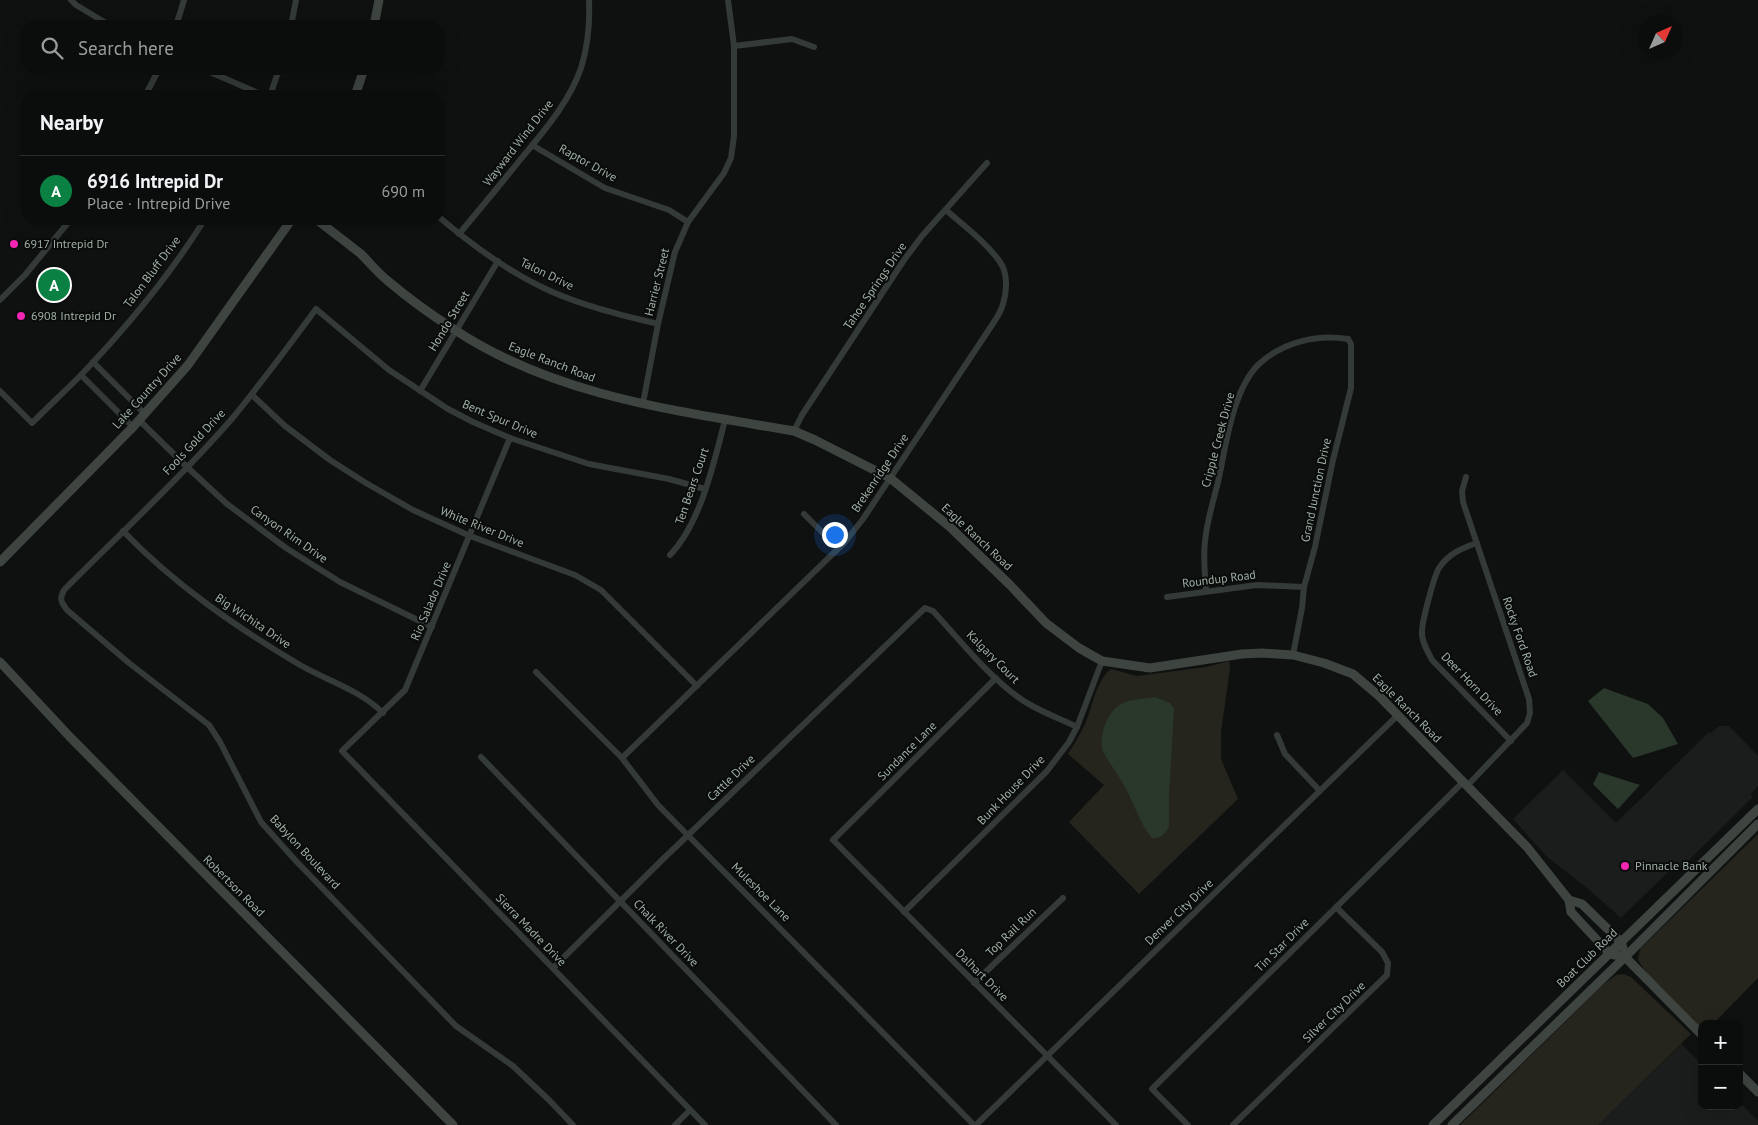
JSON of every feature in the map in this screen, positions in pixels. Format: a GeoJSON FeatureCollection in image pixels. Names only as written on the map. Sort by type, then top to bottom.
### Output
{"type":"FeatureCollection","features":[{"type":"Feature","properties":{"kind":"street"},"geometry":{"type":"LineString","coordinates":[[72,0],[76,5],[101,20]]}},
{"type":"Feature","properties":{"kind":"street"},"geometry":{"type":"LineString","coordinates":[[178,20],[184,0]]}},
{"type":"Feature","properties":{"kind":"street"},"geometry":{"type":"LineString","coordinates":[[292,20],[296,0]]}},
{"type":"Feature","properties":{"kind":"street"},"geometry":{"type":"LineString","coordinates":[[375,20],[379,0]]}},
{"type":"Feature","properties":{"kind":"street","name":"Wayward Wind Drive"},"geometry":{"type":"LineString","coordinates":[[459,234],[556,115],[571,90],[581,68],[589,26],[589,0]]}},
{"type":"Feature","properties":{"kind":"street","name":"Harrier Street"},"geometry":{"type":"LineString","coordinates":[[643,403],[658,324],[675,252],[688,222],[724,173],[731,158],[734,136],[734,46],[728,0]]}},
{"type":"Feature","properties":{"kind":"street"},"geometry":{"type":"LineString","coordinates":[[734,46],[792,39],[814,47]]}},
{"type":"Feature","properties":{"kind":"street"},"geometry":{"type":"LineString","coordinates":[[148,90],[156,75]]}},
{"type":"Feature","properties":{"kind":"street"},"geometry":{"type":"LineString","coordinates":[[217,75],[250,90]]}},
{"type":"Feature","properties":{"kind":"street"},"geometry":{"type":"LineString","coordinates":[[272,90],[277,75]]}},
{"type":"Feature","properties":{"kind":"street"},"geometry":{"type":"LineString","coordinates":[[356,90],[362,75]]}},
{"type":"Feature","properties":{"kind":"street","name":"Raptor Drive"},"geometry":{"type":"LineString","coordinates":[[532,145],[604,188],[670,210],[688,222]]}},
{"type":"Feature","properties":{"kind":"street","name":"Tahoe Springs Drive"},"geometry":{"type":"LineString","coordinates":[[794,431],[807,408],[904,260],[922,236],[987,163]]}},
{"type":"Feature","properties":{"kind":"street","name":"Brekenridge Drive"},"geometry":{"type":"LineString","coordinates":[[622,758],[838,548],[863,519],[992,325],[1003,305],[1006,290],[1006,276],[1001,263],[946,210]]}},
{"type":"Feature","properties":{"kind":"street","name":"Talon Drive"},"geometry":{"type":"LineString","coordinates":[[445,222],[498,262],[547,290],[592,307],[658,324]]}},
{"type":"Feature","properties":{"kind":"street"},"geometry":{"type":"LineString","coordinates":[[0,300],[25,275],[66,225]]}},
{"type":"Feature","properties":{"kind":"street","name":"Talon Bluff Drive"},"geometry":{"type":"LineString","coordinates":[[0,391],[32,423],[81,375],[124,328],[165,276],[200,225]]}},
{"type":"Feature","properties":{"kind":"street","name":"Lake Country Drive"},"geometry":{"type":"LineString","coordinates":[[0,562],[139,420],[188,365],[288,225]]}},
{"type":"Feature","properties":{"kind":"street","name":"Eagle Ranch Road"},"geometry":{"type":"LineString","coordinates":[[323,225],[362,256],[386,280],[456,331],[496,354],[541,374],[583,389],[725,420],[794,431],[890,478],[950,527],[1046,623],[1079,648],[1102,661],[1150,668],[1242,654],[1262,653],[1294,655],[1324,663],[1353,674],[1379,696],[1527,847],[1569,900],[1571,912],[1610,954]]}},
{"type":"Feature","properties":{"kind":"street","name":"Hondo Street"},"geometry":{"type":"LineString","coordinates":[[420,391],[498,262]]}},
{"type":"Feature","properties":{"kind":"street","name":"Bent Spur Drive"},"geometry":{"type":"LineString","coordinates":[[316,309],[389,370],[472,422],[510,438],[589,464],[669,479],[705,489]]}},
{"type":"Feature","properties":{"kind":"street","name":"Fools Gold Drive"},"geometry":{"type":"LineString","coordinates":[[76,578],[187,467],[252,395],[316,309]]}},
{"type":"Feature","properties":{"kind":"street"},"geometry":{"type":"LineString","coordinates":[[1348,339],[1356,334]]}},
{"type":"Feature","properties":{"kind":"street","name":"Cripple Creek Drive"},"geometry":{"type":"LineString","coordinates":[[1206,591],[1204,557],[1206,530],[1231,425],[1246,382],[1259,365],[1275,353],[1292,344],[1319,338],[1348,339]]}},
{"type":"Feature","properties":{"kind":"street","name":"Grand Junction Drive"},"geometry":{"type":"LineString","coordinates":[[1294,655],[1304,587],[1316,547],[1333,460],[1351,388],[1351,344],[1348,339]]}},
{"type":"Feature","properties":{"kind":"street"},"geometry":{"type":"LineString","coordinates":[[93,362],[139,420]]}},
{"type":"Feature","properties":{"kind":"street"},"geometry":{"type":"LineString","coordinates":[[81,375],[139,420]]}},
{"type":"Feature","properties":{"kind":"street","name":"White River Drive"},"geometry":{"type":"LineString","coordinates":[[252,395],[285,426],[330,460],[412,510],[470,536],[575,575],[601,590],[696,686]]}},
{"type":"Feature","properties":{"kind":"street","name":"Canyon Rim Drive"},"geometry":{"type":"LineString","coordinates":[[139,420],[227,504],[286,548],[340,582],[432,627]]}},
{"type":"Feature","properties":{"kind":"street","name":"Ten Bears Court"},"geometry":{"type":"LineString","coordinates":[[670,555],[681,544],[688,533],[705,489],[725,420]]}},
{"type":"Feature","properties":{"kind":"street","name":"Rio Salado Drive"},"geometry":{"type":"LineString","coordinates":[[342,751],[405,690],[510,438]]}},
{"type":"Feature","properties":{"kind":"street","name":"Rocky Ford Road"},"geometry":{"type":"LineString","coordinates":[[1465,784],[1511,741],[1527,722],[1530,713],[1529,699],[1463,502],[1462,491],[1466,477]]}},
{"type":"Feature","properties":{"kind":"street"},"geometry":{"type":"LineString","coordinates":[[804,514],[838,548]]}},
{"type":"Feature","properties":{"kind":"street","name":"Big Wichita Drive"},"geometry":{"type":"LineString","coordinates":[[123,531],[171,576],[218,613],[302,666],[372,702],[383,713]]}},
{"type":"Feature","properties":{"kind":"street","name":"Deer Horn Drive"},"geometry":{"type":"LineString","coordinates":[[1477,543],[1457,550],[1440,568],[1434,580],[1422,632],[1425,647],[1432,660],[1511,741]]}},
{"type":"Feature","properties":{"kind":"street","name":"Babylon Boulevard"},"geometry":{"type":"LineString","coordinates":[[76,578],[60,597],[67,610],[130,663],[209,725],[220,742],[261,822],[296,861],[456,1026],[513,1066],[573,1125]]}},
{"type":"Feature","properties":{"kind":"street","name":"Roundup Road"},"geometry":{"type":"LineString","coordinates":[[1167,597],[1257,585],[1304,587]]}},
{"type":"Feature","properties":{"kind":"street","name":"Kalgary Court"},"geometry":{"type":"LineString","coordinates":[[928,608],[1016,696],[1030,705],[1077,727]]}},
{"type":"Feature","properties":{"kind":"street","name":"Cattle Drive"},"geometry":{"type":"LineString","coordinates":[[553,968],[914,616],[928,608]]}},
{"type":"Feature","properties":{"kind":"street","name":"Bunk House Drive"},"geometry":{"type":"LineString","coordinates":[[904,912],[1047,771],[1069,742],[1077,727],[1102,661]]}},
{"type":"Feature","properties":{"kind":"street","name":"Robertson Road"},"geometry":{"type":"LineString","coordinates":[[0,662],[70,737],[453,1125]]}},
{"type":"Feature","properties":{"kind":"street","name":"Muleshoe Lane"},"geometry":{"type":"LineString","coordinates":[[536,672],[622,758],[658,804],[975,1125]]}},
{"type":"Feature","properties":{"kind":"street","name":"Sundance Lane"},"geometry":{"type":"LineString","coordinates":[[833,840],[996,678]]}},
{"type":"Feature","properties":{"kind":"street","name":"Denver City Drive"},"geometry":{"type":"LineString","coordinates":[[975,1125],[1398,715]]}},
{"type":"Feature","properties":{"kind":"street"},"geometry":{"type":"LineString","coordinates":[[1277,735],[1284,754],[1320,791]]}},
{"type":"Feature","properties":{"kind":"street","name":"Sierra Madre Drive"},"geometry":{"type":"LineString","coordinates":[[342,751],[705,1125]]}},
{"type":"Feature","properties":{"kind":"street","name":"Chalk River Drive"},"geometry":{"type":"LineString","coordinates":[[481,757],[836,1125]]}},
{"type":"Feature","properties":{"kind":"street","name":"Tin Star Drive"},"geometry":{"type":"LineString","coordinates":[[1188,1125],[1152,1088],[1336,907],[1465,784]]}},
{"type":"Feature","properties":{"kind":"street","name":"Boat Club Road"},"geometry":{"type":"LineString","coordinates":[[1433,1125],[1758,808]]}},
{"type":"Feature","properties":{"kind":"street","name":"Boat Club Road"},"geometry":{"type":"LineString","coordinates":[[1452,1125],[1625,958],[1758,824]]}},
{"type":"Feature","properties":{"kind":"street","name":"Dalhart Drive"},"geometry":{"type":"LineString","coordinates":[[833,840],[1116,1125]]}},
{"type":"Feature","properties":{"kind":"street","name":"Top Rail Run"},"geometry":{"type":"LineString","coordinates":[[974,983],[1063,898]]}},
{"type":"Feature","properties":{"kind":"street","name":"Eagle Ranch Road"},"geometry":{"type":"LineString","coordinates":[[1569,900],[1582,904],[1621,942]]}},
{"type":"Feature","properties":{"kind":"street","name":"Silver City Drive"},"geometry":{"type":"LineString","coordinates":[[1233,1125],[1382,982],[1387,975],[1388,963],[1382,952],[1336,907]]}},
{"type":"Feature","properties":{"kind":"street"},"geometry":{"type":"LineString","coordinates":[[1621,942],[1625,958]]}},
{"type":"Feature","properties":{"kind":"street"},"geometry":{"type":"LineString","coordinates":[[1610,954],[1625,958],[1698,1031]]}},
{"type":"Feature","properties":{"kind":"street"},"geometry":{"type":"LineString","coordinates":[[1743,1077],[1758,1092]]}},
{"type":"Feature","properties":{"kind":"street"},"geometry":{"type":"LineString","coordinates":[[675,1125],[690,1110]]}},
{"type":"Feature","properties":{"kind":"shaded area"},"geometry":{"type":"Polygon","coordinates":[[[1229,661],[1230,668],[1221,732],[1221,759],[1238,799],[1139,894],[1069,822],[1104,785],[1068,754],[1086,722],[1102,679],[1111,669],[1137,676],[1206,667],[1229,661]]]}},
{"type":"Feature","properties":{"kind":"shaded area"},"geometry":{"type":"Polygon","coordinates":[[[1604,688],[1648,704],[1663,718],[1678,744],[1633,758],[1588,701],[1604,688]]]}},
{"type":"Feature","properties":{"kind":"shaded area"},"geometry":{"type":"Polygon","coordinates":[[[1155,697],[1170,703],[1174,708],[1169,827],[1162,836],[1152,838],[1123,783],[1105,756],[1102,740],[1107,720],[1118,706],[1131,701],[1155,697]]]}},
{"type":"Feature","properties":{"kind":"shaded area"},"geometry":{"type":"Polygon","coordinates":[[[1719,726],[1729,726],[1758,756],[1758,786],[1751,794],[1753,797],[1680,869],[1675,865],[1621,918],[1546,856],[1513,819],[1563,770],[1616,823],[1709,732],[1711,733],[1719,726]]]}},
{"type":"Feature","properties":{"kind":"shaded area"},"geometry":{"type":"Polygon","coordinates":[[[1599,772],[1640,785],[1618,809],[1593,784],[1599,772]]]}},
{"type":"Feature","properties":{"kind":"shaded area"},"geometry":{"type":"Polygon","coordinates":[[[1758,834],[1758,978],[1717,1020],[1698,1020],[1698,1027],[1650,978],[1638,960],[1640,949],[1758,834]]]}},
{"type":"Feature","properties":{"kind":"shaded area"},"geometry":{"type":"Polygon","coordinates":[[[1623,974],[1631,977],[1691,1034],[1598,1125],[1460,1125],[1603,985],[1616,975],[1623,974]]]}},
{"type":"Feature","properties":{"kind":"shaded area"},"geometry":{"type":"Polygon","coordinates":[[[1681,1044],[1698,1060],[1698,1110],[1743,1110],[1743,1106],[1758,1121],[1758,1125],[1598,1125],[1681,1044]]]}},
{"type":"Feature","properties":{"kind":"place","name":"6917 Intrepid Dr"},"geometry":{"type":"Point","coordinates":[14,244]}},
{"type":"Feature","properties":{"kind":"place","name":"6916 Intrepid Dr"},"geometry":{"type":"Point","coordinates":[54,285]}},
{"type":"Feature","properties":{"kind":"place","name":"6908 Intrepid Dr"},"geometry":{"type":"Point","coordinates":[21,316]}},
{"type":"Feature","properties":{"kind":"place","name":"Pinnacle Bank"},"geometry":{"type":"Point","coordinates":[1625,866]}}]}
